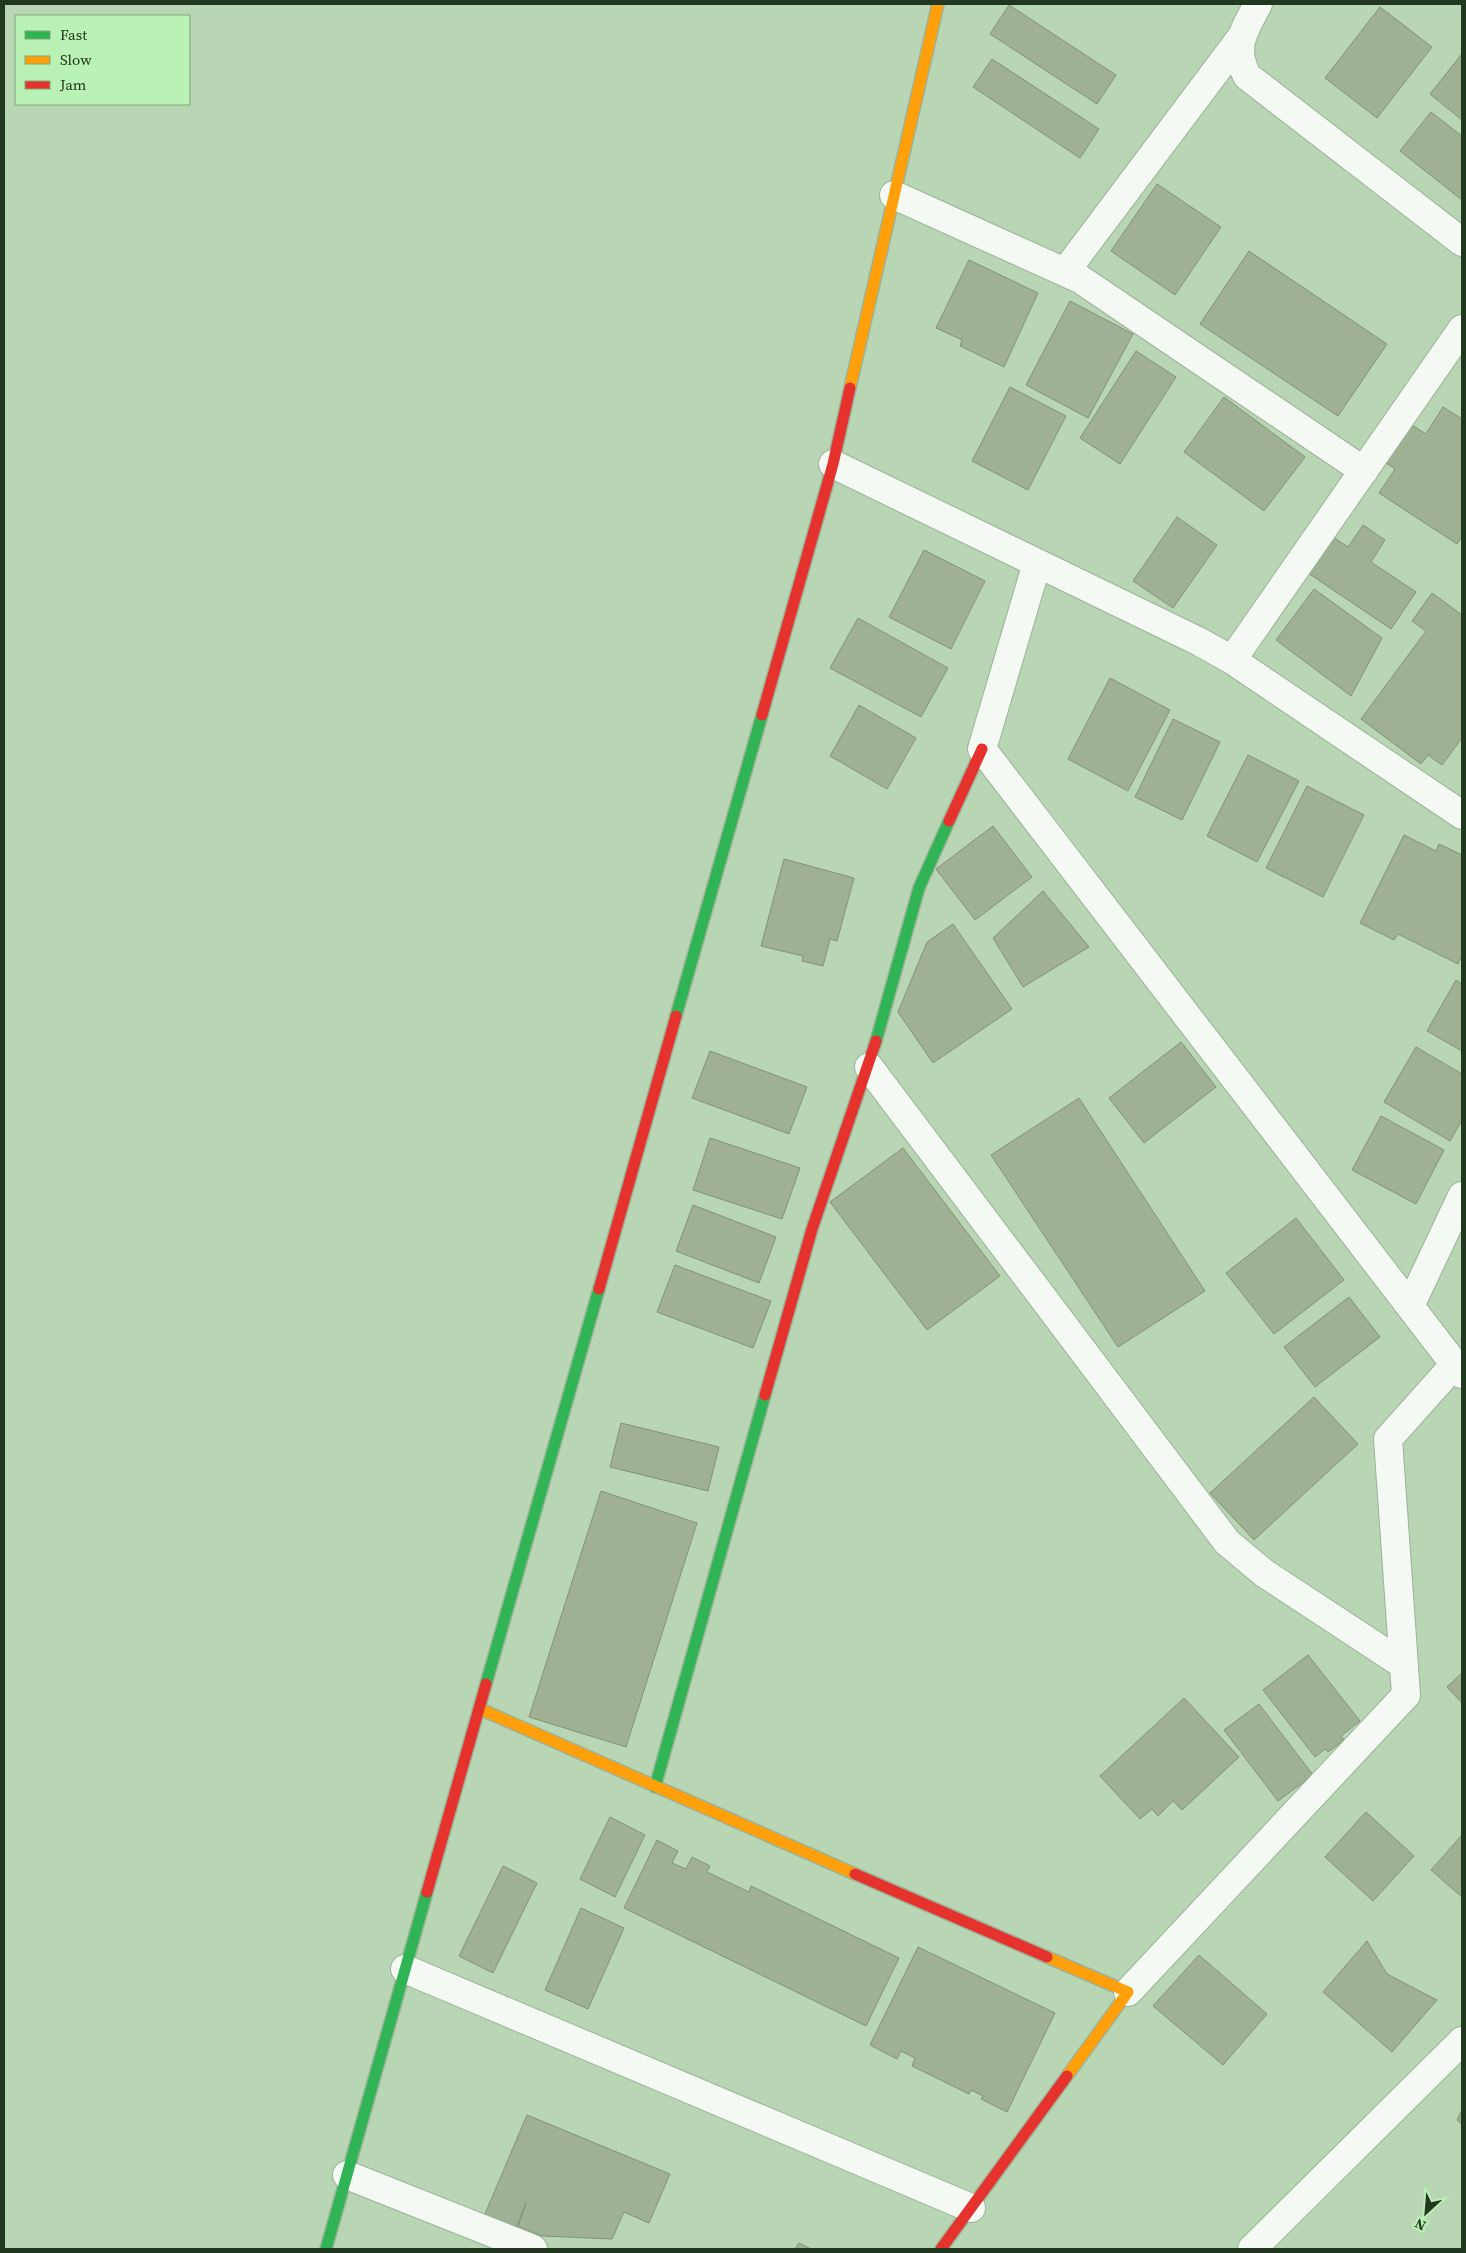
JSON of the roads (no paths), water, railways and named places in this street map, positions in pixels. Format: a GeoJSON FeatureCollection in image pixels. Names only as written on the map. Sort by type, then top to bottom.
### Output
{"type":"FeatureCollection","features":[{"type":"Feature","properties":{"kind":"street"},"geometry":{"type":"LineString","coordinates":[[326,2249],[833,464],[938,4]]}},
{"type":"Feature","properties":{"kind":"street"},"geometry":{"type":"LineString","coordinates":[[1258,4],[1240,44],[1240,62],[1246,76],[1462,242]]}},
{"type":"Feature","properties":{"kind":"street"},"geometry":{"type":"LineString","coordinates":[[1066,272],[1243,34]]}},
{"type":"Feature","properties":{"kind":"street"},"geometry":{"type":"LineString","coordinates":[[894,195],[1066,272],[1097,290],[1364,471]]}},
{"type":"Feature","properties":{"kind":"street"},"geometry":{"type":"LineString","coordinates":[[1232,660],[1462,329]]}},
{"type":"Feature","properties":{"kind":"street"},"geometry":{"type":"LineString","coordinates":[[833,464],[1198,641],[1232,660],[1459,807]]}},
{"type":"Feature","properties":{"kind":"street"},"geometry":{"type":"LineString","coordinates":[[655,1788],[812,1229],[869,1067],[919,888],[982,749],[1037,563]]}},
{"type":"Feature","properties":{"kind":"street"},"geometry":{"type":"LineString","coordinates":[[941,2249],[1128,1992],[1406,1695],[1388,1439],[1459,1369],[982,749]]}},
{"type":"Feature","properties":{"kind":"street"},"geometry":{"type":"LineString","coordinates":[[869,1067],[1226,1542],[1264,1573],[1404,1665]]}},
{"type":"Feature","properties":{"kind":"street"},"geometry":{"type":"LineString","coordinates":[[1410,1306],[1462,1196]]}},
{"type":"Feature","properties":{"kind":"street"},"geometry":{"type":"LineString","coordinates":[[480,1709],[655,1788],[1128,1992]]}},
{"type":"Feature","properties":{"kind":"street"},"geometry":{"type":"LineString","coordinates":[[405,1969],[971,2208]]}},
{"type":"Feature","properties":{"kind":"street"},"geometry":{"type":"LineString","coordinates":[[1252,2249],[1462,2041]]}},
{"type":"Feature","properties":{"kind":"street"},"geometry":{"type":"LineString","coordinates":[[347,2175],[533,2249]]}}]}
